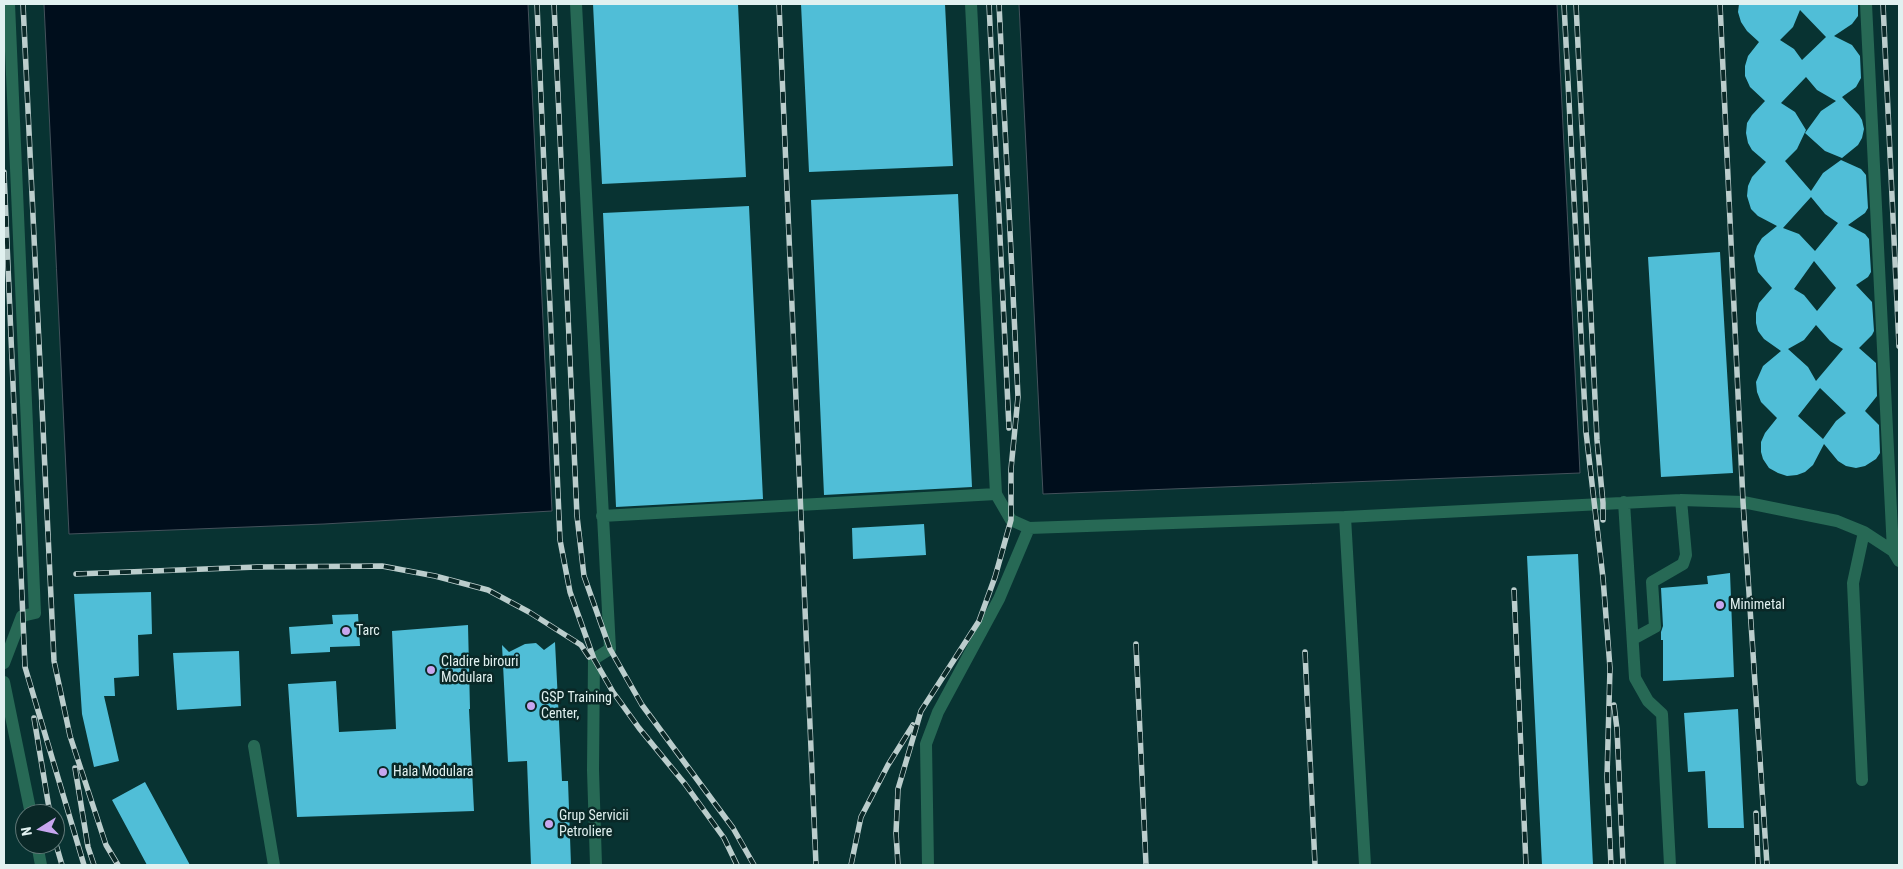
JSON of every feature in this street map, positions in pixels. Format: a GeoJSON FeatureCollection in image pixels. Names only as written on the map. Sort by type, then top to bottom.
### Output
{"type":"FeatureCollection","features":[{"type":"Feature","properties":{"kind":"street"},"geometry":{"type":"LineString","coordinates":[[4,663],[22,616],[35,613],[9,4]]}},
{"type":"Feature","properties":{"kind":"street"},"geometry":{"type":"LineString","coordinates":[[576,4],[610,649],[594,659],[593,770],[596,865]]}},
{"type":"Feature","properties":{"kind":"street"},"geometry":{"type":"LineString","coordinates":[[971,4],[996,494],[1011,520],[1030,528],[1345,517],[1624,502],[1680,500],[1743,502],[1837,521],[1864,532],[1896,556]]}},
{"type":"Feature","properties":{"kind":"street"},"geometry":{"type":"LineString","coordinates":[[1866,4],[1896,556]]}},
{"type":"Feature","properties":{"kind":"street"},"geometry":{"type":"LineString","coordinates":[[602,516],[996,494]]}},
{"type":"Feature","properties":{"kind":"street"},"geometry":{"type":"LineString","coordinates":[[1633,639],[1655,627],[1652,582],[1683,564],[1686,554],[1680,500]]}},
{"type":"Feature","properties":{"kind":"street"},"geometry":{"type":"LineString","coordinates":[[1624,502],[1635,678],[1648,701],[1662,714],[1670,865]]}},
{"type":"Feature","properties":{"kind":"street"},"geometry":{"type":"LineString","coordinates":[[1345,517],[1365,865]]}},
{"type":"Feature","properties":{"kind":"street"},"geometry":{"type":"LineString","coordinates":[[928,865],[926,744],[938,712],[999,599],[1030,528]]}},
{"type":"Feature","properties":{"kind":"street"},"geometry":{"type":"LineString","coordinates":[[1862,780],[1853,583],[1864,532]]}},
{"type":"Feature","properties":{"kind":"street"},"geometry":{"type":"LineString","coordinates":[[4,682],[29,804]]}},
{"type":"Feature","properties":{"kind":"street"},"geometry":{"type":"LineString","coordinates":[[254,746],[274,865]]}},
{"type":"Feature","properties":{"kind":"shaded area"},"geometry":{"type":"Polygon","coordinates":[[[4,4],[44,4],[70,534],[324,524],[552,510],[528,4],[1019,4],[1044,494],[1580,473],[1557,4],[1899,4],[1899,865],[4,865],[4,4]]]}},
{"type":"Feature","properties":{"kind":"shaded area"},"geometry":{"type":"Polygon","coordinates":[[[44,4],[528,4],[552,511],[324,524],[69,534],[44,4]]]}},
{"type":"Feature","properties":{"kind":"shaded area"},"geometry":{"type":"Polygon","coordinates":[[[1019,4],[1557,4],[1580,473],[1043,494],[1019,4]]]}},
{"type":"Feature","properties":{"kind":"building"},"geometry":{"type":"Polygon","coordinates":[[[593,4],[738,4],[746,177],[602,184],[593,4]]]}},
{"type":"Feature","properties":{"kind":"building"},"geometry":{"type":"Polygon","coordinates":[[[801,4],[945,4],[953,166],[809,172],[801,4]]]}},
{"type":"Feature","properties":{"kind":"building"},"geometry":{"type":"Polygon","coordinates":[[[1739,4],[1858,4],[1858,16],[1852,24],[1834,36],[1852,45],[1860,56],[1861,78],[1856,87],[1842,97],[1862,120],[1864,129],[1858,145],[1842,158],[1825,151],[1805,133],[1821,111],[1836,101],[1817,90],[1806,77],[1781,103],[1795,112],[1806,130],[1797,149],[1785,161],[1811,191],[1823,173],[1841,160],[1861,169],[1866,175],[1868,208],[1865,213],[1848,225],[1865,234],[1869,239],[1871,272],[1868,277],[1856,285],[1872,302],[1874,331],[1859,348],[1876,363],[1877,396],[1865,411],[1879,425],[1880,453],[1876,459],[1865,466],[1856,468],[1846,466],[1838,461],[1824,444],[1813,465],[1805,472],[1787,476],[1769,468],[1761,452],[1761,442],[1765,433],[1777,418],[1761,402],[1756,382],[1763,366],[1781,351],[1764,339],[1758,331],[1756,313],[1759,303],[1772,288],[1758,272],[1754,256],[1762,238],[1777,226],[1758,216],[1751,209],[1747,196],[1748,186],[1752,177],[1766,162],[1752,150],[1748,143],[1747,123],[1765,101],[1750,87],[1745,76],[1748,56],[1759,42],[1747,31],[1741,22],[1738,12],[1739,4]],[[1800,10],[1793,27],[1780,40],[1794,49],[1802,60],[1826,37],[1800,10]],[[1811,197],[1783,228],[1799,234],[1815,251],[1838,223],[1825,214],[1811,197]],[[1814,261],[1794,289],[1804,295],[1817,311],[1836,288],[1814,261]],[[1816,325],[1804,340],[1788,349],[1808,367],[1816,381],[1843,349],[1830,341],[1816,325]],[[1820,388],[1798,416],[1823,439],[1836,421],[1846,413],[1820,388]]]}},
{"type":"Feature","properties":{"kind":"building"},"geometry":{"type":"Polygon","coordinates":[[[958,194],[972,487],[824,495],[811,200],[958,194]]]}},
{"type":"Feature","properties":{"kind":"building"},"geometry":{"type":"Polygon","coordinates":[[[749,206],[763,499],[616,507],[603,213],[749,206]]]}},
{"type":"Feature","properties":{"kind":"building"},"geometry":{"type":"Polygon","coordinates":[[[1720,252],[1733,473],[1661,477],[1648,257],[1720,252]]]}},
{"type":"Feature","properties":{"kind":"building"},"geometry":{"type":"Polygon","coordinates":[[[924,524],[926,555],[853,559],[852,528],[924,524]]]}},
{"type":"Feature","properties":{"kind":"building"},"geometry":{"type":"Polygon","coordinates":[[[1578,554],[1593,865],[1542,865],[1527,556],[1578,554]]]}},
{"type":"Feature","properties":{"kind":"building"},"geometry":{"type":"Polygon","coordinates":[[[1730,573],[1734,677],[1663,681],[1661,588],[1708,584],[1707,576],[1730,573]]]}},
{"type":"Feature","properties":{"kind":"building"},"geometry":{"type":"Polygon","coordinates":[[[151,592],[152,634],[138,635],[139,676],[114,678],[115,696],[104,696],[119,761],[94,767],[82,714],[74,594],[151,592]]]}},
{"type":"Feature","properties":{"kind":"building"},"geometry":{"type":"Polygon","coordinates":[[[358,614],[360,646],[330,647],[330,652],[291,654],[289,627],[333,624],[332,615],[358,614]]]}},
{"type":"Feature","properties":{"kind":"building","name":"Hala Modulara"},"geometry":{"type":"Polygon","coordinates":[[[468,625],[469,709],[474,811],[297,817],[288,684],[336,681],[339,732],[396,729],[392,631],[468,625]]]}},
{"type":"Feature","properties":{"kind":"building"},"geometry":{"type":"Polygon","coordinates":[[[555,642],[562,781],[568,781],[571,865],[531,865],[527,761],[508,762],[502,645],[509,652],[525,644],[536,643],[544,650],[555,642]]]}},
{"type":"Feature","properties":{"kind":"building"},"geometry":{"type":"Polygon","coordinates":[[[239,651],[241,706],[177,710],[173,653],[239,651]]]}},
{"type":"Feature","properties":{"kind":"building"},"geometry":{"type":"Polygon","coordinates":[[[1738,709],[1744,828],[1708,828],[1705,771],[1688,772],[1684,713],[1738,709]]]}},
{"type":"Feature","properties":{"kind":"building"},"geometry":{"type":"Polygon","coordinates":[[[145,782],[190,865],[147,865],[112,800],[145,782]]]}},
{"type":"Feature","properties":{"kind":"railway"},"geometry":{"type":"LineString","coordinates":[[23,4],[54,661],[70,736],[106,845],[118,865]]}},
{"type":"Feature","properties":{"kind":"railway"},"geometry":{"type":"LineString","coordinates":[[537,4],[560,540],[570,592],[594,659],[613,692],[639,728],[685,784],[724,838],[737,865]]}},
{"type":"Feature","properties":{"kind":"railway"},"geometry":{"type":"LineString","coordinates":[[554,4],[577,516],[584,576],[610,649],[642,705],[733,828],[754,865]]}},
{"type":"Feature","properties":{"kind":"railway"},"geometry":{"type":"LineString","coordinates":[[779,4],[816,865]]}},
{"type":"Feature","properties":{"kind":"railway"},"geometry":{"type":"LineString","coordinates":[[989,4],[1009,428]]}},
{"type":"Feature","properties":{"kind":"railway"},"geometry":{"type":"LineString","coordinates":[[898,865],[896,833],[898,789],[921,711],[979,621],[995,577],[1011,520],[1011,469],[1018,397],[999,4]]}},
{"type":"Feature","properties":{"kind":"railway"},"geometry":{"type":"LineString","coordinates":[[1564,4],[1586,432],[1603,578],[1610,668],[1607,777],[1611,865]]}},
{"type":"Feature","properties":{"kind":"railway"},"geometry":{"type":"LineString","coordinates":[[1576,4],[1597,440],[1603,520]]}},
{"type":"Feature","properties":{"kind":"railway"},"geometry":{"type":"LineString","coordinates":[[1720,4],[1743,502],[1767,865]]}},
{"type":"Feature","properties":{"kind":"railway"},"geometry":{"type":"LineString","coordinates":[[1883,4],[1899,346]]}},
{"type":"Feature","properties":{"kind":"railway"},"geometry":{"type":"LineString","coordinates":[[4,172],[25,667],[84,865]]}},
{"type":"Feature","properties":{"kind":"railway"},"geometry":{"type":"LineString","coordinates":[[76,574],[257,567],[382,566],[435,576],[488,590],[529,612],[581,645],[589,657]]}},
{"type":"Feature","properties":{"kind":"railway"},"geometry":{"type":"LineString","coordinates":[[1514,590],[1526,865]]}},
{"type":"Feature","properties":{"kind":"railway"},"geometry":{"type":"LineString","coordinates":[[1136,644],[1146,865]]}},
{"type":"Feature","properties":{"kind":"railway"},"geometry":{"type":"LineString","coordinates":[[1305,652],[1315,865]]}},
{"type":"Feature","properties":{"kind":"railway"},"geometry":{"type":"LineString","coordinates":[[1614,705],[1617,729],[1623,865]]}},
{"type":"Feature","properties":{"kind":"railway"},"geometry":{"type":"LineString","coordinates":[[34,718],[48,804]]}},
{"type":"Feature","properties":{"kind":"railway"},"geometry":{"type":"LineString","coordinates":[[851,865],[861,817],[888,765],[913,725]]}},
{"type":"Feature","properties":{"kind":"railway"},"geometry":{"type":"LineString","coordinates":[[75,768],[88,847],[94,865]]}},
{"type":"Feature","properties":{"kind":"railway"},"geometry":{"type":"LineString","coordinates":[[1756,813],[1758,865]]}},
{"type":"Feature","properties":{"kind":"railway"},"geometry":{"type":"LineString","coordinates":[[59,854],[62,865]]}},
{"type":"Feature","properties":{"kind":"place","name":"Minimetal"},"geometry":{"type":"Point","coordinates":[1720,605]}},
{"type":"Feature","properties":{"kind":"place","name":"Tarc"},"geometry":{"type":"Point","coordinates":[346,631]}},
{"type":"Feature","properties":{"kind":"place","name":"Cladire birouri Modulara"},"geometry":{"type":"Point","coordinates":[431,670]}},
{"type":"Feature","properties":{"kind":"place","name":"GSP Training Center,"},"geometry":{"type":"Point","coordinates":[531,706]}},
{"type":"Feature","properties":{"kind":"place","name":"Hala Modulara"},"geometry":{"type":"Point","coordinates":[383,772]}},
{"type":"Feature","properties":{"kind":"place","name":"Grup Servicii Petroliere"},"geometry":{"type":"Point","coordinates":[549,824]}}]}
